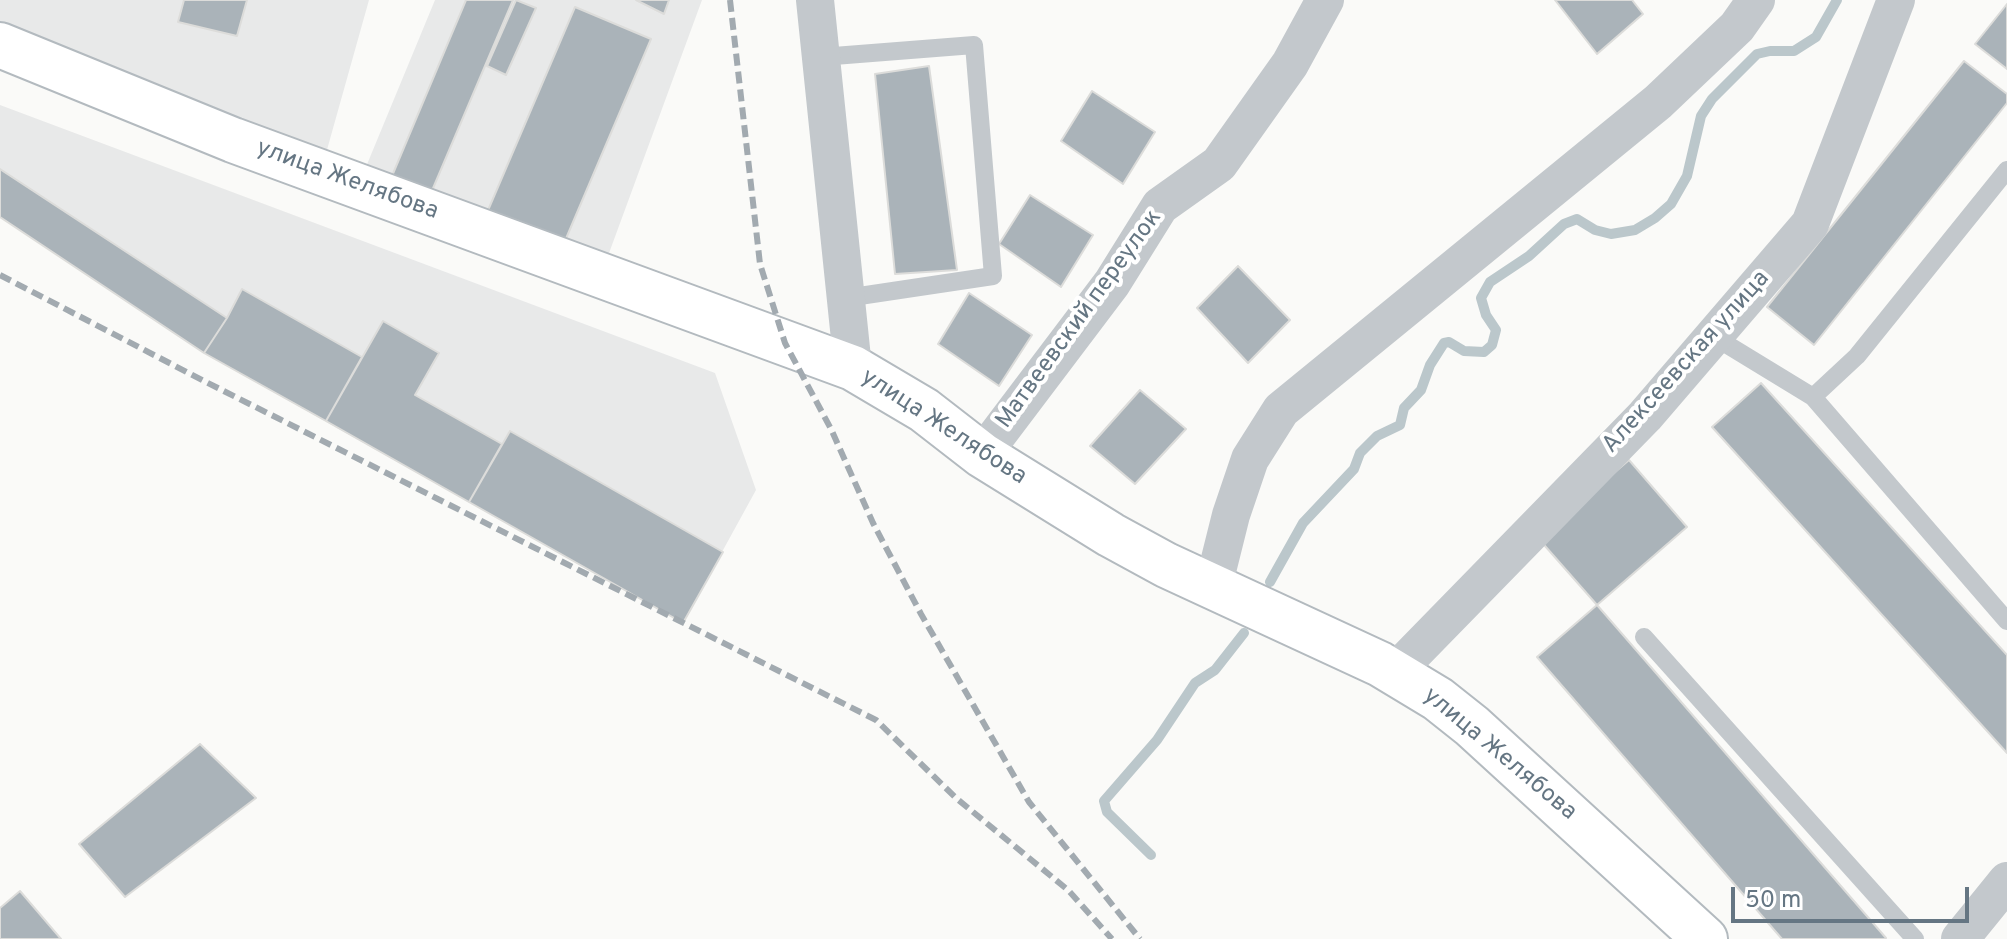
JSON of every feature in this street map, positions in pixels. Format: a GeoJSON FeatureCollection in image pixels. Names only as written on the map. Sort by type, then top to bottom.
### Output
{"type":"FeatureCollection","features":[{"type":"Feature","properties":{"kind":"main road","name":"улица Желябова"},"geometry":{"type":"LineString","coordinates":[[0,45],[233,140],[853,368],[924,410],[982,455],[1111,535],[1213,587],[1395,672],[1438,699],[1472,726],[1687,933]]}},
{"type":"Feature","properties":{"kind":"street"},"geometry":{"type":"LineString","coordinates":[[815,0],[853,368]]}},
{"type":"Feature","properties":{"kind":"street","name":"Матвеевский переулок"},"geometry":{"type":"LineString","coordinates":[[982,455],[1112,283],[1160,206],[1219,164],[1290,64],[1325,0]]}},
{"type":"Feature","properties":{"kind":"street"},"geometry":{"type":"LineString","coordinates":[[1213,587],[1231,515],[1250,459],[1281,410],[1658,102],[1737,27],[1756,0]]}},
{"type":"Feature","properties":{"kind":"street","name":"Алексеевская улица"},"geometry":{"type":"LineString","coordinates":[[1395,672],[1645,416],[1810,224],[1896,0]]}},
{"type":"Feature","properties":{"kind":"street"},"geometry":{"type":"LineString","coordinates":[[1960,939],[2007,881]]}},
{"type":"Feature","properties":{"kind":"lane"},"geometry":{"type":"LineString","coordinates":[[821,57],[974,45],[993,276],[846,298]]}},
{"type":"Feature","properties":{"kind":"lane"},"geometry":{"type":"LineString","coordinates":[[1813,397],[1857,356],[2007,170]]}},
{"type":"Feature","properties":{"kind":"lane"},"geometry":{"type":"LineString","coordinates":[[1713,336],[1813,397],[2007,621]]}},
{"type":"Feature","properties":{"kind":"lane"},"geometry":{"type":"LineString","coordinates":[[1644,637],[1915,939]]}},
{"type":"Feature","properties":{"kind":"shaded area"},"geometry":{"type":"Polygon","coordinates":[[[0,0],[369,0],[323,164],[0,35],[0,0]]]}},
{"type":"Feature","properties":{"kind":"shaded area"},"geometry":{"type":"Polygon","coordinates":[[[435,0],[702,0],[605,264],[356,191],[435,0]]]}},
{"type":"Feature","properties":{"kind":"shaded area"},"geometry":{"type":"Polygon","coordinates":[[[0,105],[715,373],[756,490],[683,623],[204,353],[0,217],[0,105]]]}},
{"type":"Feature","properties":{"kind":"building"},"geometry":{"type":"Polygon","coordinates":[[[184,0],[247,0],[237,36],[178,22],[184,0]]]}},
{"type":"Feature","properties":{"kind":"building"},"geometry":{"type":"Polygon","coordinates":[[[466,0],[513,0],[431,193],[392,176],[466,0]]]}},
{"type":"Feature","properties":{"kind":"building"},"geometry":{"type":"Polygon","coordinates":[[[516,0],[536,8],[506,75],[487,66],[516,0]]]}},
{"type":"Feature","properties":{"kind":"building"},"geometry":{"type":"Polygon","coordinates":[[[636,0],[669,0],[664,14],[636,0]]]}},
{"type":"Feature","properties":{"kind":"building"},"geometry":{"type":"Polygon","coordinates":[[[1555,0],[1632,0],[1643,14],[1597,54],[1555,0]]]}},
{"type":"Feature","properties":{"kind":"building"},"geometry":{"type":"Polygon","coordinates":[[[2007,4],[2007,69],[1975,44],[2007,4]]]}},
{"type":"Feature","properties":{"kind":"building"},"geometry":{"type":"Polygon","coordinates":[[[575,7],[651,39],[559,255],[483,222],[575,7]]]}},
{"type":"Feature","properties":{"kind":"building"},"geometry":{"type":"Polygon","coordinates":[[[1964,61],[2007,94],[2007,103],[1814,345],[1767,307],[1964,61]]]}},
{"type":"Feature","properties":{"kind":"building"},"geometry":{"type":"Polygon","coordinates":[[[929,66],[957,270],[895,274],[875,74],[929,66]]]}},
{"type":"Feature","properties":{"kind":"building"},"geometry":{"type":"Polygon","coordinates":[[[1092,91],[1155,132],[1123,184],[1061,141],[1092,91]]]}},
{"type":"Feature","properties":{"kind":"building"},"geometry":{"type":"Polygon","coordinates":[[[0,169],[227,318],[204,353],[0,217],[0,169]]]}},
{"type":"Feature","properties":{"kind":"building"},"geometry":{"type":"Polygon","coordinates":[[[1030,195],[1093,235],[1061,287],[999,244],[1030,195]]]}},
{"type":"Feature","properties":{"kind":"building"},"geometry":{"type":"Polygon","coordinates":[[[1238,266],[1290,320],[1248,363],[1197,308],[1238,266]]]}},
{"type":"Feature","properties":{"kind":"building"},"geometry":{"type":"Polygon","coordinates":[[[242,289],[362,357],[326,421],[204,353],[242,289]]]}},
{"type":"Feature","properties":{"kind":"building"},"geometry":{"type":"Polygon","coordinates":[[[969,293],[1032,335],[999,386],[938,344],[969,293]]]}},
{"type":"Feature","properties":{"kind":"building"},"geometry":{"type":"Polygon","coordinates":[[[383,321],[439,353],[415,395],[502,444],[469,502],[326,421],[383,321]]]}},
{"type":"Feature","properties":{"kind":"building"},"geometry":{"type":"Polygon","coordinates":[[[1761,383],[2007,655],[2007,753],[1712,427],[1761,383]]]}},
{"type":"Feature","properties":{"kind":"building"},"geometry":{"type":"Polygon","coordinates":[[[1140,390],[1186,429],[1135,484],[1090,446],[1140,390]]]}},
{"type":"Feature","properties":{"kind":"building"},"geometry":{"type":"Polygon","coordinates":[[[510,431],[723,552],[683,623],[469,502],[510,431]]]}},
{"type":"Feature","properties":{"kind":"building"},"geometry":{"type":"Polygon","coordinates":[[[1629,460],[1687,527],[1597,605],[1538,538],[1629,460]]]}},
{"type":"Feature","properties":{"kind":"building"},"geometry":{"type":"Polygon","coordinates":[[[1597,605],[1885,939],[1782,939],[1537,657],[1597,605]]]}},
{"type":"Feature","properties":{"kind":"building"},"geometry":{"type":"Polygon","coordinates":[[[200,744],[256,798],[125,897],[79,844],[200,744]]]}},
{"type":"Feature","properties":{"kind":"building"},"geometry":{"type":"Polygon","coordinates":[[[20,891],[61,939],[0,939],[0,908],[20,891]]]}},
{"type":"Feature","properties":{"kind":"waterway"},"geometry":{"type":"LineString","coordinates":[[1270,582],[1303,523],[1354,469],[1360,453],[1377,436],[1400,425],[1404,408],[1421,390],[1430,365],[1444,343],[1449,342],[1464,351],[1484,352],[1492,345],[1496,330],[1486,315],[1481,298],[1490,282],[1529,256],[1564,224],[1577,219],[1595,230],[1611,234],[1635,230],[1655,218],[1671,204],[1687,176],[1701,116],[1712,99],[1757,54],[1794,51],[1816,37],[1837,0]]}},
{"type":"Feature","properties":{"kind":"waterway"},"geometry":{"type":"LineString","coordinates":[[1151,855],[1107,812],[1104,801],[1157,740],[1195,683],[1215,670],[1244,633]]}},
{"type":"Feature","properties":{"kind":"railway"},"geometry":{"type":"LineString","coordinates":[[730,0],[760,264],[785,343],[831,429],[873,523],[921,614],[1029,802],[1140,939]]}},
{"type":"Feature","properties":{"kind":"railway"},"geometry":{"type":"LineString","coordinates":[[0,275],[876,720],[956,798],[1068,890],[1112,939]]}}]}
